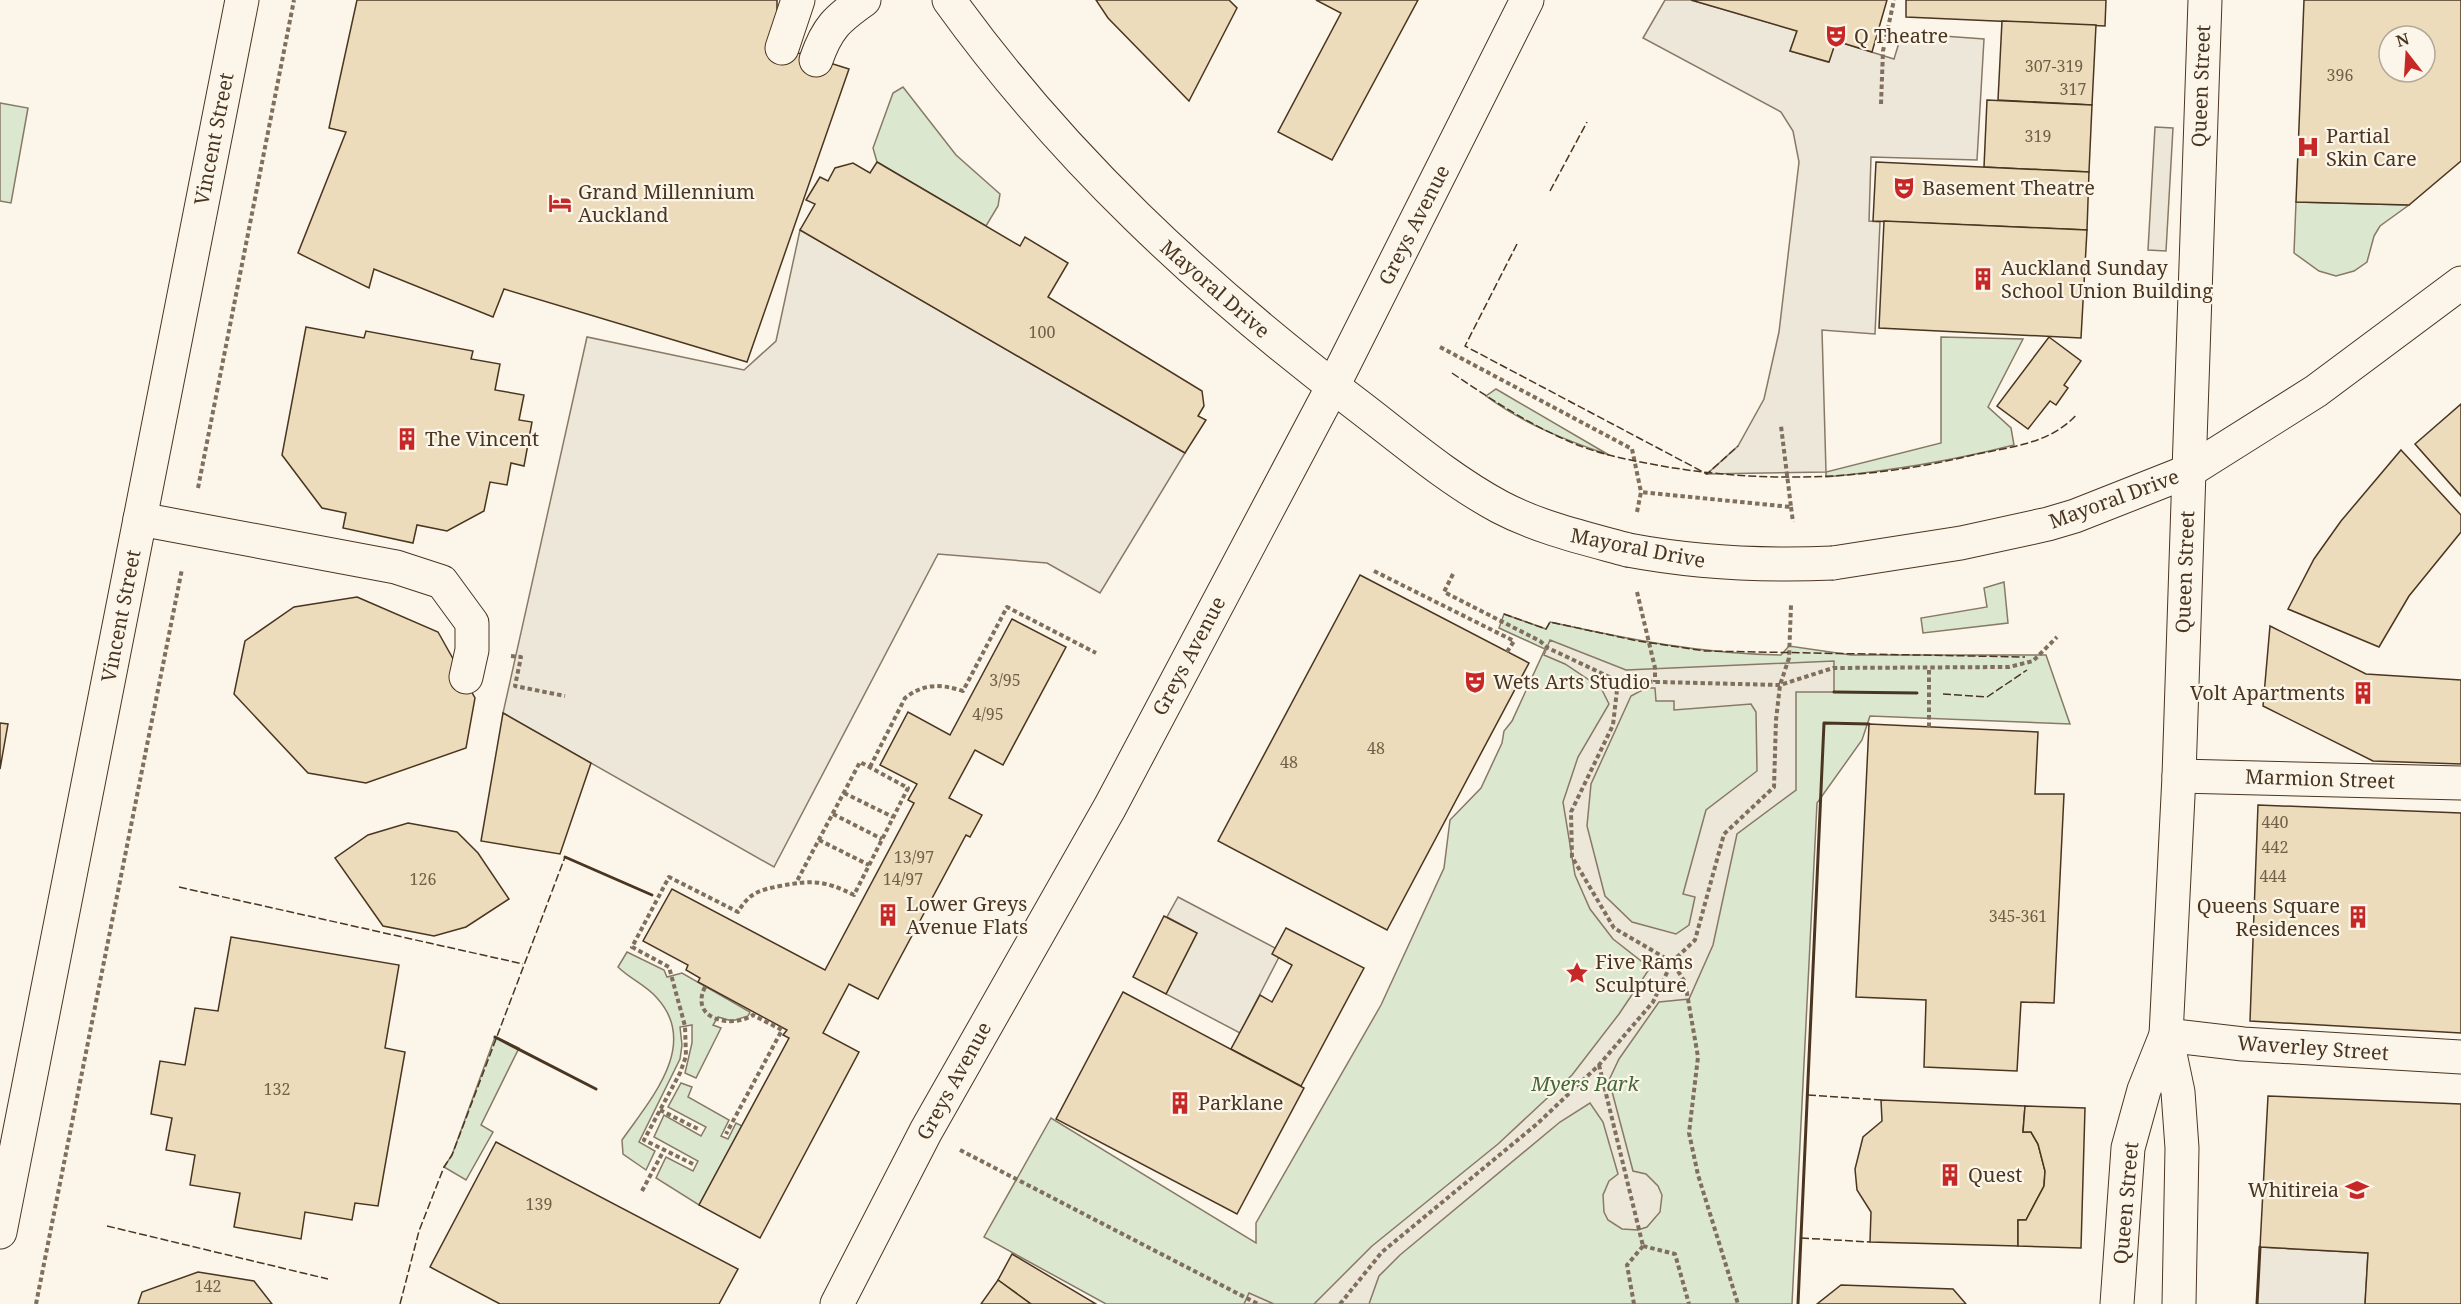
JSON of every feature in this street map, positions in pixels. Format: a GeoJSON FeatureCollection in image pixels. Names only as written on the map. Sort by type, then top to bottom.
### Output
{"type":"FeatureCollection","features":[{"type":"Feature","properties":{"kind":"street","name":"Vincent Street"},"geometry":{"type":"LineString","coordinates":[[0,1232],[242,0]]}},
{"type":"Feature","properties":{"kind":"street"},"geometry":{"type":"LineString","coordinates":[[782,48],[798,0]]}},
{"type":"Feature","properties":{"kind":"street"},"geometry":{"type":"LineString","coordinates":[[816,60],[825,36],[838,18],[864,0]]}},
{"type":"Feature","properties":{"kind":"street","name":"Mayoral Drive"},"geometry":{"type":"LineString","coordinates":[[949,0],[1014,85],[1146,228],[1234,308],[1451,476],[1499,506],[1546,528],[1628,550],[1708,562],[1769,565],[1833,563],[1961,543],[2075,516],[2188,471],[2316,391],[2461,283]]}},
{"type":"Feature","properties":{"kind":"street","name":"Greys Avenue"},"geometry":{"type":"LineString","coordinates":[[837,1304],[926,1131],[1110,807],[1333,386],[1527,0]]}},
{"type":"Feature","properties":{"kind":"street","name":"Queen Street"},"geometry":{"type":"LineString","coordinates":[[2179,1304],[2182,1148],[2178,1092],[2166,1035],[2179,776],[2205,0]]}},
{"type":"Feature","properties":{"kind":"street"},"geometry":{"type":"LineString","coordinates":[[140,519],[396,567],[442,582],[472,623],[469,663]]}},
{"type":"Feature","properties":{"kind":"street","name":"Marmion Street"},"geometry":{"type":"LineString","coordinates":[[2179,776],[2461,783]]}},
{"type":"Feature","properties":{"kind":"street","name":"Queen Street"},"geometry":{"type":"LineString","coordinates":[[2117,1304],[2128,1148],[2144,1090],[2166,1035]]}},
{"type":"Feature","properties":{"kind":"street","name":"Waverley Street"},"geometry":{"type":"LineString","coordinates":[[2166,1035],[2243,1044],[2461,1057]]}},
{"type":"Feature","properties":{"kind":"path"},"geometry":{"type":"LineString","coordinates":[[36,1304],[294,0]]}},
{"type":"Feature","properties":{"kind":"path"},"geometry":{"type":"LineString","coordinates":[[1881,104],[1883,51],[1894,0]]}},
{"type":"Feature","properties":{"kind":"path"},"geometry":{"type":"LineString","coordinates":[[1440,347],[1632,449],[1641,492]]}},
{"type":"Feature","properties":{"kind":"path"},"geometry":{"type":"LineString","coordinates":[[1374,572],[1514,641],[1508,652]]}},
{"type":"Feature","properties":{"kind":"path"},"geometry":{"type":"LineString","coordinates":[[1453,574],[1444,592],[1540,641],[1548,648],[1618,681],[1780,685],[1833,668],[2009,667],[2033,661],[2057,637]]}},
{"type":"Feature","properties":{"kind":"path"},"geometry":{"type":"LineString","coordinates":[[1635,587],[1655,668],[1655,682]]}},
{"type":"Feature","properties":{"kind":"path"},"geometry":{"type":"LineString","coordinates":[[870,767],[905,698],[913,692],[936,685],[963,691],[1007,607],[1096,653]]}},
{"type":"Feature","properties":{"kind":"path"},"geometry":{"type":"LineString","coordinates":[[469,663],[521,657],[514,686],[565,696]]}},
{"type":"Feature","properties":{"kind":"path"},"geometry":{"type":"LineString","coordinates":[[1340,1304],[1382,1252],[1537,1124],[1599,1065],[1653,1002],[1672,962],[1695,940],[1724,834],[1774,787],[1776,720],[1780,685],[1789,658]]}},
{"type":"Feature","properties":{"kind":"path"},"geometry":{"type":"LineString","coordinates":[[1929,668],[1929,727]]}},
{"type":"Feature","properties":{"kind":"path"},"geometry":{"type":"LineString","coordinates":[[1618,681],[1613,725],[1571,812],[1572,856],[1614,928],[1672,962],[1685,982],[1698,1057],[1689,1133],[1698,1175],[1738,1304]]}},
{"type":"Feature","properties":{"kind":"path"},"geometry":{"type":"LineString","coordinates":[[693,1164],[644,1140],[680,1073],[686,1056],[685,1026],[669,967],[632,947],[669,877],[738,912],[746,899],[754,892],[797,881],[826,883],[854,895],[908,788],[860,762],[797,881]]}},
{"type":"Feature","properties":{"kind":"path"},"geometry":{"type":"LineString","coordinates":[[844,793],[893,817]]}},
{"type":"Feature","properties":{"kind":"path"},"geometry":{"type":"LineString","coordinates":[[833,814],[882,839]]}},
{"type":"Feature","properties":{"kind":"path"},"geometry":{"type":"LineString","coordinates":[[819,840],[869,865]]}},
{"type":"Feature","properties":{"kind":"path"},"geometry":{"type":"LineString","coordinates":[[705,987],[703,998],[706,1012],[716,1021],[733,1023],[753,1015],[782,1030],[726,1134]]}},
{"type":"Feature","properties":{"kind":"path"},"geometry":{"type":"LineString","coordinates":[[1599,1065],[1643,1246]]}},
{"type":"Feature","properties":{"kind":"path"},"geometry":{"type":"LineString","coordinates":[[660,1110],[698,1129]]}},
{"type":"Feature","properties":{"kind":"path"},"geometry":{"type":"LineString","coordinates":[[642,1191],[664,1150]]}},
{"type":"Feature","properties":{"kind":"path"},"geometry":{"type":"LineString","coordinates":[[994,1169],[1258,1304]]}},
{"type":"Feature","properties":{"kind":"path"},"geometry":{"type":"LineString","coordinates":[[1634,1304],[1627,1265],[1643,1246]]}},
{"type":"Feature","properties":{"kind":"path"},"geometry":{"type":"LineString","coordinates":[[1643,1246],[1675,1254],[1689,1304]]}},
{"type":"Feature","properties":{"kind":"green space"},"geometry":{"type":"Polygon","coordinates":[[[903,87],[956,155],[1000,194],[998,206],[986,226],[877,162],[873,148],[893,93],[903,87]]]}},
{"type":"Feature","properties":{"kind":"green space"},"geometry":{"type":"Polygon","coordinates":[[[0,103],[28,108],[11,203],[0,201],[0,103]]]}},
{"type":"Feature","properties":{"kind":"green space"},"geometry":{"type":"Polygon","coordinates":[[[2296,202],[2409,205],[2380,226],[2374,236],[2367,262],[2354,271],[2336,276],[2319,271],[2294,253],[2296,202]]]}},
{"type":"Feature","properties":{"kind":"green space"},"geometry":{"type":"Polygon","coordinates":[[[1941,337],[2023,339],[1988,407],[2011,428],[2014,445],[1920,465],[1826,477],[1826,472],[1941,443],[1941,337]]]}},
{"type":"Feature","properties":{"kind":"green space"},"geometry":{"type":"Polygon","coordinates":[[[1496,389],[1609,455],[1561,437],[1515,415],[1486,396],[1496,389]]]}},
{"type":"Feature","properties":{"kind":"green space"},"geometry":{"type":"Polygon","coordinates":[[[2004,582],[2008,623],[1923,633],[1921,618],[1987,607],[1984,588],[2004,582]]]}},
{"type":"Feature","properties":{"kind":"green space","name":"Myers Park"},"geometry":{"type":"Polygon","coordinates":[[[1504,614],[1546,629],[1550,622],[1636,640],[1722,652],[1781,655],[1789,646],[1851,655],[2046,655],[2070,724],[1870,716],[1862,740],[1817,803],[1792,1304],[1106,1304],[984,1237],[1051,1118],[1256,1243],[1256,1223],[1381,1005],[1444,868],[1450,820],[1481,788],[1502,743],[1504,731],[1512,721],[1545,649],[1499,628],[1504,614]]]}},
{"type":"Feature","properties":{"kind":"green space"},"geometry":{"type":"Polygon","coordinates":[[[627,952],[664,970],[667,977],[682,973],[750,1012],[748,1016],[732,1021],[718,1017],[713,1025],[721,1028],[696,1078],[685,1073],[692,1043],[692,1025],[680,1027],[682,1045],[680,1059],[639,1142],[655,1151],[646,1170],[623,1154],[622,1140],[657,1090],[666,1072],[672,1053],[674,1034],[669,1016],[657,998],[618,967],[627,952]]]}},
{"type":"Feature","properties":{"kind":"green space"},"geometry":{"type":"Polygon","coordinates":[[[495,1037],[519,1048],[481,1125],[493,1132],[466,1180],[444,1167],[452,1155],[495,1037]]]}},
{"type":"Feature","properties":{"kind":"green space"},"geometry":{"type":"Polygon","coordinates":[[[681,1083],[692,1087],[688,1097],[729,1120],[721,1136],[728,1139],[736,1123],[742,1126],[699,1205],[656,1178],[666,1157],[693,1171],[698,1161],[654,1137],[664,1115],[701,1136],[706,1127],[668,1107],[681,1083]]]}},
{"type":"Feature","properties":{"kind":"shaded area"},"geometry":{"type":"Polygon","coordinates":[[[1665,0],[1691,0],[1797,31],[1790,51],[1828,62],[1836,41],[1894,59],[1902,33],[1984,39],[1977,160],[1871,157],[1869,221],[1880,222],[1875,334],[1822,330],[1826,472],[1707,474],[1738,446],[1764,399],[1779,332],[1799,162],[1793,131],[1781,112],[1643,38],[1665,0]]]}},
{"type":"Feature","properties":{"kind":"shaded area"},"geometry":{"type":"Polygon","coordinates":[[[2155,127],[2173,128],[2166,251],[2148,250],[2155,127]]]}},
{"type":"Feature","properties":{"kind":"shaded area"},"geometry":{"type":"Polygon","coordinates":[[[800,230],[1185,453],[1100,593],[1047,563],[938,554],[774,867],[503,713],[587,337],[744,370],[776,341],[800,230]]]}},
{"type":"Feature","properties":{"kind":"shaded area"},"geometry":{"type":"Polygon","coordinates":[[[1550,640],[1626,670],[1834,661],[1834,692],[1796,692],[1796,790],[1737,834],[1713,945],[1689,999],[1659,1002],[1619,1059],[1609,1080],[1633,1171],[1646,1174],[1658,1186],[1662,1195],[1660,1212],[1647,1227],[1638,1230],[1622,1229],[1608,1220],[1604,1212],[1603,1195],[1609,1181],[1618,1174],[1603,1122],[1590,1103],[1560,1122],[1400,1255],[1379,1276],[1369,1304],[1314,1304],[1372,1246],[1498,1144],[1572,1075],[1619,1014],[1650,968],[1613,939],[1590,909],[1575,875],[1563,802],[1578,757],[1609,704],[1601,688],[1565,664],[1544,655],[1550,640]],[[1646,688],[1631,696],[1591,784],[1587,826],[1605,896],[1632,922],[1676,934],[1689,925],[1695,897],[1683,894],[1706,810],[1757,771],[1756,712],[1751,704],[1674,710],[1674,701],[1656,701],[1655,688],[1646,688]]]}},
{"type":"Feature","properties":{"kind":"shaded area"},"geometry":{"type":"Polygon","coordinates":[[[1178,897],[1275,948],[1279,957],[1240,1033],[1166,994],[1197,933],[1167,917],[1178,897]]]}},
{"type":"Feature","properties":{"kind":"shaded area"},"geometry":{"type":"Polygon","coordinates":[[[2260,1247],[2368,1253],[2365,1304],[2257,1304],[2260,1247]]]}},
{"type":"Feature","properties":{"kind":"shaded area"},"geometry":{"type":"Polygon","coordinates":[[[1249,1293],[1274,1304],[1244,1304],[1249,1293]]]}},
{"type":"Feature","properties":{"kind":"building","name":"Grand Millennium Auckland"},"geometry":{"type":"Polygon","coordinates":[[[357,0],[777,0],[777,33],[782,48],[849,69],[747,362],[504,289],[493,317],[374,269],[369,288],[298,253],[346,132],[329,128],[357,0]]]}},
{"type":"Feature","properties":{"kind":"building"},"geometry":{"type":"Polygon","coordinates":[[[1096,0],[1229,0],[1237,8],[1189,101],[1108,18],[1096,0]]]}},
{"type":"Feature","properties":{"kind":"building"},"geometry":{"type":"Polygon","coordinates":[[[1316,0],[1418,0],[1332,160],[1278,132],[1341,13],[1316,0]]]}},
{"type":"Feature","properties":{"kind":"building","name":"Q Theatre"},"geometry":{"type":"Polygon","coordinates":[[[1691,0],[1887,0],[1872,52],[1836,41],[1829,62],[1790,51],[1797,31],[1691,0]]]}},
{"type":"Feature","properties":{"kind":"building"},"geometry":{"type":"Polygon","coordinates":[[[1906,0],[2106,0],[2105,26],[1906,17],[1906,0]]]}},
{"type":"Feature","properties":{"kind":"building"},"geometry":{"type":"Polygon","coordinates":[[[2304,0],[2461,0],[2461,161],[2409,205],[2296,202],[2304,0]]]}},
{"type":"Feature","properties":{"kind":"building"},"geometry":{"type":"Polygon","coordinates":[[[2002,21],[2096,25],[2092,105],[1998,100],[2002,21]]]}},
{"type":"Feature","properties":{"kind":"building"},"geometry":{"type":"Polygon","coordinates":[[[1987,100],[2092,105],[2089,172],[1984,167],[1987,100]]]}},
{"type":"Feature","properties":{"kind":"building"},"geometry":{"type":"Polygon","coordinates":[[[877,162],[1020,246],[1025,237],[1068,263],[1048,297],[1202,391],[1204,406],[1198,416],[1206,420],[1185,453],[800,230],[815,204],[806,200],[820,177],[828,181],[835,168],[853,163],[870,173],[877,162]]]}},
{"type":"Feature","properties":{"kind":"building"},"geometry":{"type":"Polygon","coordinates":[[[1876,162],[2089,172],[2087,230],[1873,221],[1876,162]]]}},
{"type":"Feature","properties":{"kind":"building","name":"Auckland Sunday School Union Building"},"geometry":{"type":"Polygon","coordinates":[[[1884,221],[2087,230],[2081,338],[1879,328],[1884,221]]]}},
{"type":"Feature","properties":{"kind":"building","name":"The Vincent"},"geometry":{"type":"Polygon","coordinates":[[[306,327],[364,338],[366,331],[473,351],[471,359],[500,364],[495,390],[524,395],[519,420],[532,422],[524,466],[511,463],[507,485],[490,482],[484,511],[447,531],[417,525],[413,543],[343,528],[346,513],[322,508],[282,455],[306,327]]]}},
{"type":"Feature","properties":{"kind":"building"},"geometry":{"type":"Polygon","coordinates":[[[2049,337],[2081,361],[2064,385],[2068,388],[2056,405],[2050,401],[2028,429],[1997,406],[2049,337]]]}},
{"type":"Feature","properties":{"kind":"building"},"geometry":{"type":"Polygon","coordinates":[[[2461,404],[2461,496],[2415,444],[2461,404]]]}},
{"type":"Feature","properties":{"kind":"building"},"geometry":{"type":"Polygon","coordinates":[[[2401,450],[2461,515],[2461,532],[2409,596],[2379,647],[2288,609],[2314,559],[2341,521],[2401,450]]]}},
{"type":"Feature","properties":{"kind":"building"},"geometry":{"type":"Polygon","coordinates":[[[1360,575],[1529,663],[1387,930],[1218,841],[1360,575]]]}},
{"type":"Feature","properties":{"kind":"building"},"geometry":{"type":"Polygon","coordinates":[[[357,597],[438,632],[475,698],[466,748],[366,783],[308,773],[234,694],[245,641],[294,607],[357,597]]]}},
{"type":"Feature","properties":{"kind":"building","name":"Lower Greys Avenue Flats"},"geometry":{"type":"Polygon","coordinates":[[[1012,619],[1066,647],[1003,765],[975,750],[949,798],[982,815],[970,837],[966,835],[878,999],[849,984],[823,1033],[859,1052],[760,1238],[699,1205],[789,1038],[783,1035],[787,1030],[698,982],[700,978],[686,970],[688,965],[643,941],[672,889],[825,970],[914,803],[908,800],[917,784],[880,765],[908,712],[950,735],[1012,619]]]}},
{"type":"Feature","properties":{"kind":"building","name":"Volt Apartments"},"geometry":{"type":"Polygon","coordinates":[[[2270,626],[2366,674],[2461,680],[2461,764],[2373,761],[2263,706],[2270,626]]]}},
{"type":"Feature","properties":{"kind":"building"},"geometry":{"type":"Polygon","coordinates":[[[503,713],[591,763],[560,854],[481,841],[503,713]]]}},
{"type":"Feature","properties":{"kind":"building"},"geometry":{"type":"Polygon","coordinates":[[[0,723],[8,724],[0,769],[0,723]]]}},
{"type":"Feature","properties":{"kind":"building"},"geometry":{"type":"Polygon","coordinates":[[[1869,724],[2038,732],[2035,794],[2064,794],[2054,1003],[2021,1002],[2017,1071],[1924,1067],[1926,1000],[1856,997],[1869,724]]]}},
{"type":"Feature","properties":{"kind":"building","name":"Queens Square Residences"},"geometry":{"type":"Polygon","coordinates":[[[2258,805],[2461,813],[2461,1033],[2250,1021],[2258,805]]]}},
{"type":"Feature","properties":{"kind":"building"},"geometry":{"type":"Polygon","coordinates":[[[408,823],[457,832],[478,853],[509,899],[466,927],[434,936],[383,926],[335,858],[368,835],[408,823]]]}},
{"type":"Feature","properties":{"kind":"building"},"geometry":{"type":"Polygon","coordinates":[[[1164,916],[1197,933],[1166,994],[1133,977],[1164,916]]]}},
{"type":"Feature","properties":{"kind":"building"},"geometry":{"type":"Polygon","coordinates":[[[1286,928],[1364,968],[1301,1086],[1231,1049],[1260,995],[1272,1002],[1292,965],[1272,954],[1286,928]]]}},
{"type":"Feature","properties":{"kind":"building"},"geometry":{"type":"Polygon","coordinates":[[[231,937],[399,965],[385,1048],[405,1052],[378,1206],[355,1203],[352,1220],[305,1212],[301,1239],[234,1227],[240,1193],[190,1185],[195,1155],[166,1150],[172,1118],[151,1114],[160,1061],[185,1065],[195,1008],[218,1011],[231,937]]]}},
{"type":"Feature","properties":{"kind":"building","name":"Parklane"},"geometry":{"type":"Polygon","coordinates":[[[1123,992],[1304,1088],[1237,1214],[1056,1119],[1123,992]]]}},
{"type":"Feature","properties":{"kind":"building","name":"Whitireia"},"geometry":{"type":"Polygon","coordinates":[[[2268,1096],[2461,1104],[2461,1304],[2365,1304],[2368,1253],[2260,1247],[2268,1096]]]}},
{"type":"Feature","properties":{"kind":"building","name":"Quest"},"geometry":{"type":"Polygon","coordinates":[[[1881,1100],[2025,1106],[2023,1132],[2031,1132],[2038,1144],[2045,1171],[2044,1186],[2026,1220],[2018,1220],[2018,1246],[1870,1242],[1871,1212],[1857,1190],[1855,1169],[1863,1137],[1882,1121],[1881,1100]]]}},
{"type":"Feature","properties":{"kind":"building"},"geometry":{"type":"Polygon","coordinates":[[[2025,1106],[2085,1108],[2081,1248],[2018,1246],[2018,1220],[2026,1220],[2044,1186],[2045,1171],[2038,1144],[2031,1132],[2023,1132],[2025,1106]]]}},
{"type":"Feature","properties":{"kind":"building"},"geometry":{"type":"Polygon","coordinates":[[[496,1142],[738,1269],[719,1304],[500,1304],[430,1267],[496,1142]]]}},
{"type":"Feature","properties":{"kind":"building"},"geometry":{"type":"Polygon","coordinates":[[[1012,1254],[1096,1304],[1031,1304],[998,1280],[1012,1254]]]}},
{"type":"Feature","properties":{"kind":"building"},"geometry":{"type":"Polygon","coordinates":[[[198,1272],[254,1281],[272,1304],[138,1304],[142,1292],[198,1272]]]}},
{"type":"Feature","properties":{"kind":"building"},"geometry":{"type":"Polygon","coordinates":[[[998,1280],[1031,1304],[981,1304],[998,1280]]]}},
{"type":"Feature","properties":{"kind":"building"},"geometry":{"type":"Polygon","coordinates":[[[1841,1285],[1953,1289],[1966,1304],[1817,1304],[1841,1285]]]}},
{"type":"Feature","properties":{"kind":"fence"},"geometry":{"type":"LineString","coordinates":[[1550,191],[1587,122]]}},
{"type":"Feature","properties":{"kind":"fence"},"geometry":{"type":"LineString","coordinates":[[1517,244],[1465,346],[1707,474],[1738,446]]}},
{"type":"Feature","properties":{"kind":"fence"},"geometry":{"type":"LineString","coordinates":[[1452,373],[1522,417],[1577,445],[1625,459],[1662,466],[1740,475],[1818,477],[1896,470],[1935,463],[2029,443],[2055,432],[2077,414]]}},
{"type":"Feature","properties":{"kind":"fence"},"geometry":{"type":"LineString","coordinates":[[1504,614],[1546,629],[1550,622],[1638,641],[1705,651],[2025,657]]}},
{"type":"Feature","properties":{"kind":"fence"},"geometry":{"type":"LineString","coordinates":[[1943,694],[1987,697],[2027,670]]}},
{"type":"Feature","properties":{"kind":"fence"},"geometry":{"type":"LineString","coordinates":[[400,1304],[419,1231],[444,1167],[452,1155],[565,857]]}},
{"type":"Feature","properties":{"kind":"fence"},"geometry":{"type":"LineString","coordinates":[[179,887],[523,964]]}},
{"type":"Feature","properties":{"kind":"fence"},"geometry":{"type":"LineString","coordinates":[[1808,1095],[1881,1100]]}},
{"type":"Feature","properties":{"kind":"fence"},"geometry":{"type":"LineString","coordinates":[[107,1226],[328,1279]]}},
{"type":"Feature","properties":{"kind":"fence"},"geometry":{"type":"LineString","coordinates":[[1801,1238],[1870,1242]]}},
{"type":"Feature","properties":{"kind":"wall"},"geometry":{"type":"LineString","coordinates":[[1834,692],[1917,693]]}},
{"type":"Feature","properties":{"kind":"wall"},"geometry":{"type":"LineString","coordinates":[[1798,1304],[1824,723],[1869,724]]}},
{"type":"Feature","properties":{"kind":"wall"},"geometry":{"type":"LineString","coordinates":[[565,857],[652,895]]}},
{"type":"Feature","properties":{"kind":"wall"},"geometry":{"type":"LineString","coordinates":[[495,1037],[596,1089]]}},
{"type":"Feature","properties":{"kind":"wall"},"geometry":{"type":"LineString","coordinates":[[2257,1304],[2260,1247]]}},
{"type":"Feature","properties":{"kind":"place","name":"Q Theatre"},"geometry":{"type":"Point","coordinates":[1836,36]}},
{"type":"Feature","properties":{"kind":"place","name":"Partial Skin Care"},"geometry":{"type":"Point","coordinates":[2308,147]}},
{"type":"Feature","properties":{"kind":"place","name":"Basement Theatre"},"geometry":{"type":"Point","coordinates":[1904,188]}},
{"type":"Feature","properties":{"kind":"place","name":"Grand Millennium Auckland"},"geometry":{"type":"Point","coordinates":[560,203]}},
{"type":"Feature","properties":{"kind":"place","name":"Auckland Sunday School Union Building"},"geometry":{"type":"Point","coordinates":[1983,279]}},
{"type":"Feature","properties":{"kind":"place","name":"The Vincent"},"geometry":{"type":"Point","coordinates":[407,439]}},
{"type":"Feature","properties":{"kind":"place","name":"Wets Arts Studio"},"geometry":{"type":"Point","coordinates":[1475,682]}},
{"type":"Feature","properties":{"kind":"place","name":"Volt Apartments"},"geometry":{"type":"Point","coordinates":[2363,693]}},
{"type":"Feature","properties":{"kind":"place","name":"Lower Greys Avenue Flats"},"geometry":{"type":"Point","coordinates":[888,915]}},
{"type":"Feature","properties":{"kind":"place","name":"Queens Square Residences"},"geometry":{"type":"Point","coordinates":[2358,917]}},
{"type":"Feature","properties":{"kind":"place","name":"Five Rams Sculpture"},"geometry":{"type":"Point","coordinates":[1577,973]}},
{"type":"Feature","properties":{"kind":"place","name":"Parklane"},"geometry":{"type":"Point","coordinates":[1180,1103]}},
{"type":"Feature","properties":{"kind":"place","name":"Quest"},"geometry":{"type":"Point","coordinates":[1950,1175]}},
{"type":"Feature","properties":{"kind":"place","name":"Whitireia"},"geometry":{"type":"Point","coordinates":[2357,1190]}}]}
